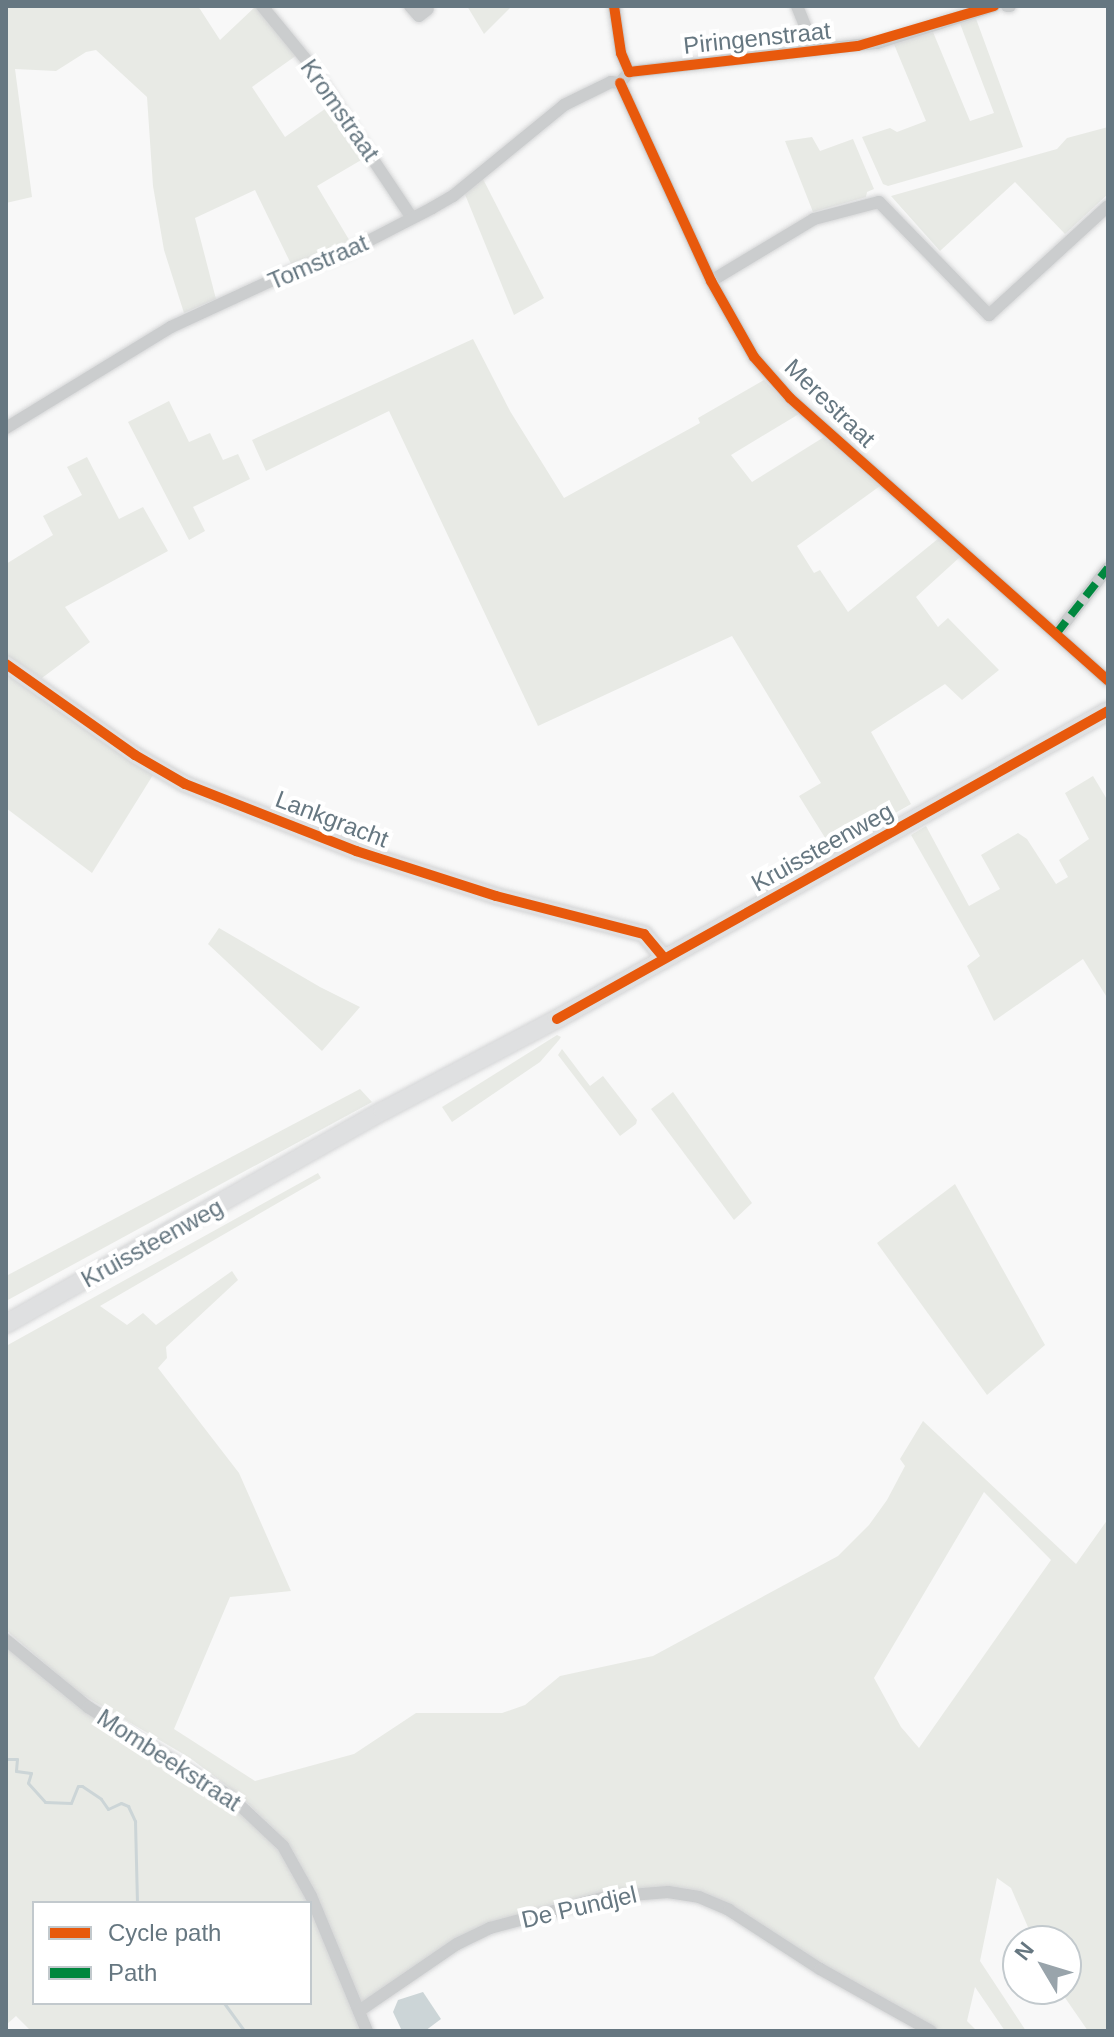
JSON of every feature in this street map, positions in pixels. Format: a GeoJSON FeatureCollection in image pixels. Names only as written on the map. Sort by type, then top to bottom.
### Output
{"type":"FeatureCollection","features":[{"type":"Feature","properties":{"kind":"main road","name":"Kruissteenweg"},"geometry":{"type":"LineString","coordinates":[[6,1324],[396,1104],[557,1019],[1108,711]]}},
{"type":"Feature","properties":{"kind":"street","name":"Kromstraat"},"geometry":{"type":"LineString","coordinates":[[262,6],[308,62],[412,218]]}},
{"type":"Feature","properties":{"kind":"street"},"geometry":{"type":"LineString","coordinates":[[410,6],[419,16],[428,9]]}},
{"type":"Feature","properties":{"kind":"street"},"geometry":{"type":"LineString","coordinates":[[614,6],[621,53],[629,72],[620,83]]}},
{"type":"Feature","properties":{"kind":"street"},"geometry":{"type":"LineString","coordinates":[[797,6],[815,50]]}},
{"type":"Feature","properties":{"kind":"street","name":"Piringenstraat"},"geometry":{"type":"LineString","coordinates":[[629,72],[893,39],[994,6]]}},
{"type":"Feature","properties":{"kind":"street","name":"Tomstraat"},"geometry":{"type":"LineString","coordinates":[[6,428],[171,327],[290,272],[345,253],[453,196],[564,105],[611,82],[620,83]]}},
{"type":"Feature","properties":{"kind":"street","name":"Merestraat"},"geometry":{"type":"LineString","coordinates":[[620,83],[631,116],[711,281],[754,357],[790,398],[1108,680]]}},
{"type":"Feature","properties":{"kind":"street"},"geometry":{"type":"LineString","coordinates":[[711,281],[814,219],[879,202],[989,315],[1108,206]]}},
{"type":"Feature","properties":{"kind":"street"},"geometry":{"type":"LineString","coordinates":[[1056,634],[1108,568]]}},
{"type":"Feature","properties":{"kind":"street","name":"Lankgracht"},"geometry":{"type":"LineString","coordinates":[[6,664],[135,755],[185,784],[356,851],[496,896],[644,934],[664,958]]}},
{"type":"Feature","properties":{"kind":"street","name":"Mombeekstraat"},"geometry":{"type":"LineString","coordinates":[[6,1640],[88,1707],[203,1777],[260,1822],[283,1846],[311,1896],[367,2031]]}},
{"type":"Feature","properties":{"kind":"street","name":"De Pundjel"},"geometry":{"type":"LineString","coordinates":[[359,2011],[457,1944],[490,1928],[606,1897],[668,1892],[699,1897],[729,1910],[820,1969],[931,2031]]}},
{"type":"Feature","properties":{"kind":"shaded area"},"geometry":{"type":"Polygon","coordinates":[[[6,6],[198,6],[220,40],[256,6],[297,55],[252,87],[285,137],[332,104],[368,156],[317,186],[351,243],[292,266],[255,190],[195,218],[216,299],[184,313],[164,250],[153,186],[147,97],[96,50],[86,52],[56,71],[15,69],[32,197],[6,203],[6,6]]]}},
{"type":"Feature","properties":{"kind":"shaded area"},"geometry":{"type":"Polygon","coordinates":[[[467,6],[512,6],[484,34],[467,6]]]}},
{"type":"Feature","properties":{"kind":"shaded area"},"geometry":{"type":"Polygon","coordinates":[[[975,16],[1023,147],[888,186],[883,184],[862,137],[890,128],[897,132],[926,121],[893,42],[933,32],[970,121],[994,113],[959,21],[975,16]]]}},
{"type":"Feature","properties":{"kind":"shaded area"},"geometry":{"type":"Polygon","coordinates":[[[1108,127],[1108,194],[1065,234],[1015,182],[940,251],[891,196],[1057,149],[1067,138],[1108,127]]]}},
{"type":"Feature","properties":{"kind":"shaded area"},"geometry":{"type":"Polygon","coordinates":[[[812,137],[820,151],[853,139],[874,189],[867,192],[866,197],[813,212],[785,141],[812,137]]]}},
{"type":"Feature","properties":{"kind":"shaded area"},"geometry":{"type":"Polygon","coordinates":[[[482,177],[544,298],[514,315],[464,192],[482,177]]]}},
{"type":"Feature","properties":{"kind":"shaded area"},"geometry":{"type":"Polygon","coordinates":[[[473,339],[510,411],[564,498],[700,423],[698,418],[764,380],[799,414],[731,455],[752,482],[824,437],[880,486],[797,546],[814,573],[820,570],[848,612],[939,538],[960,557],[916,597],[938,627],[948,618],[999,670],[962,700],[945,684],[871,732],[911,804],[832,849],[799,796],[821,783],[732,636],[538,726],[389,411],[266,471],[252,440],[473,339]]]}},
{"type":"Feature","properties":{"kind":"shaded area"},"geometry":{"type":"Polygon","coordinates":[[[169,401],[189,442],[210,433],[223,460],[238,454],[250,479],[193,507],[205,531],[189,540],[128,422],[169,401]]]}},
{"type":"Feature","properties":{"kind":"shaded area"},"geometry":{"type":"Polygon","coordinates":[[[87,457],[119,519],[143,507],[168,551],[65,607],[90,642],[42,678],[6,655],[6,564],[53,535],[43,516],[82,495],[67,467],[87,457]]]}},
{"type":"Feature","properties":{"kind":"shaded area"},"geometry":{"type":"Polygon","coordinates":[[[6,674],[153,775],[92,873],[6,808],[6,674]]]}},
{"type":"Feature","properties":{"kind":"shaded area"},"geometry":{"type":"Polygon","coordinates":[[[1093,776],[1108,801],[1108,999],[1083,959],[994,1021],[967,966],[980,956],[911,835],[926,826],[969,906],[1000,889],[981,855],[1018,833],[1027,839],[1056,884],[1068,877],[1059,860],[1089,839],[1065,793],[1093,776]]]}},
{"type":"Feature","properties":{"kind":"shaded area"},"geometry":{"type":"Polygon","coordinates":[[[219,928],[360,1007],[322,1051],[208,944],[219,928]]]}},
{"type":"Feature","properties":{"kind":"shaded area"},"geometry":{"type":"Polygon","coordinates":[[[557,1035],[561,1037],[540,1062],[452,1122],[442,1107],[557,1035]]]}},
{"type":"Feature","properties":{"kind":"shaded area"},"geometry":{"type":"Polygon","coordinates":[[[562,1049],[590,1086],[603,1076],[637,1120],[636,1124],[620,1136],[558,1055],[562,1049]]]}},
{"type":"Feature","properties":{"kind":"shaded area"},"geometry":{"type":"Polygon","coordinates":[[[360,1089],[372,1102],[6,1301],[6,1276],[360,1089]]]}},
{"type":"Feature","properties":{"kind":"shaded area"},"geometry":{"type":"Polygon","coordinates":[[[673,1092],[752,1203],[734,1220],[651,1109],[673,1092]]]}},
{"type":"Feature","properties":{"kind":"shaded area"},"geometry":{"type":"Polygon","coordinates":[[[318,1173],[321,1178],[100,1306],[127,1325],[143,1313],[156,1325],[232,1271],[238,1280],[166,1347],[167,1358],[158,1368],[239,1473],[291,1591],[230,1597],[174,1729],[255,1781],[354,1754],[416,1713],[502,1713],[525,1705],[560,1676],[653,1656],[838,1556],[869,1525],[887,1500],[905,1466],[900,1459],[923,1421],[1076,1564],[1108,1519],[1108,2031],[1088,2031],[1070,2005],[1082,2005],[1082,1925],[1027,1925],[1011,1888],[997,1878],[980,1961],[1002,1994],[1002,2005],[1009,2005],[1026,2031],[1005,2031],[975,1987],[967,2021],[977,2031],[939,2031],[855,1985],[708,1896],[597,1895],[551,1905],[508,1919],[365,2002],[360,2002],[297,1860],[275,1830],[239,1795],[190,1758],[78,1692],[6,1630],[6,1346],[318,1173]],[[984,1492],[874,1678],[901,1727],[919,1748],[1051,1560],[984,1492]]]}},
{"type":"Feature","properties":{"kind":"shaded area"},"geometry":{"type":"Polygon","coordinates":[[[955,1184],[1045,1345],[987,1395],[877,1243],[955,1184]]]}},
{"type":"Feature","properties":{"kind":"shaded area"},"geometry":{"type":"Polygon","coordinates":[[[6,1645],[91,1715],[226,1798],[280,1852],[307,1901],[32,1901],[32,2005],[312,2005],[312,1911],[360,2031],[31,2031],[16,2016],[6,2025],[6,1645]]]}},
{"type":"Feature","properties":{"kind":"shaded area"},"geometry":{"type":"Polygon","coordinates":[[[423,1992],[441,2019],[425,2031],[402,2031],[393,2012],[398,2000],[423,1992]]]}},
{"type":"Feature","properties":{"kind":"waterway"},"geometry":{"type":"LineString","coordinates":[[6,1759],[17,1759],[16,1771],[31,1773],[28,1783],[45,1802],[71,1803],[78,1786],[82,1786],[101,1799],[108,1809],[121,1803],[128,1806],[135,1821],[137,1901]]}},
{"type":"Feature","properties":{"kind":"waterway"},"geometry":{"type":"LineString","coordinates":[[225,2005],[244,2031]]}},
{"type":"Feature","properties":{"kind":"marked path"},"geometry":{"type":"LineString","coordinates":[[1056,634],[1108,568]]}},
{"type":"Feature","properties":{"kind":"cycle path"},"geometry":{"type":"LineString","coordinates":[[614,6],[621,53],[629,72],[858,46],[994,6]]}},
{"type":"Feature","properties":{"kind":"cycle path"},"geometry":{"type":"LineString","coordinates":[[620,83],[711,281],[754,357],[790,398],[1108,680]]}},
{"type":"Feature","properties":{"kind":"cycle path"},"geometry":{"type":"LineString","coordinates":[[6,664],[135,755],[185,784],[356,851],[496,896],[644,934],[664,958]]}},
{"type":"Feature","properties":{"kind":"cycle path"},"geometry":{"type":"LineString","coordinates":[[557,1019],[1108,711]]}}]}
